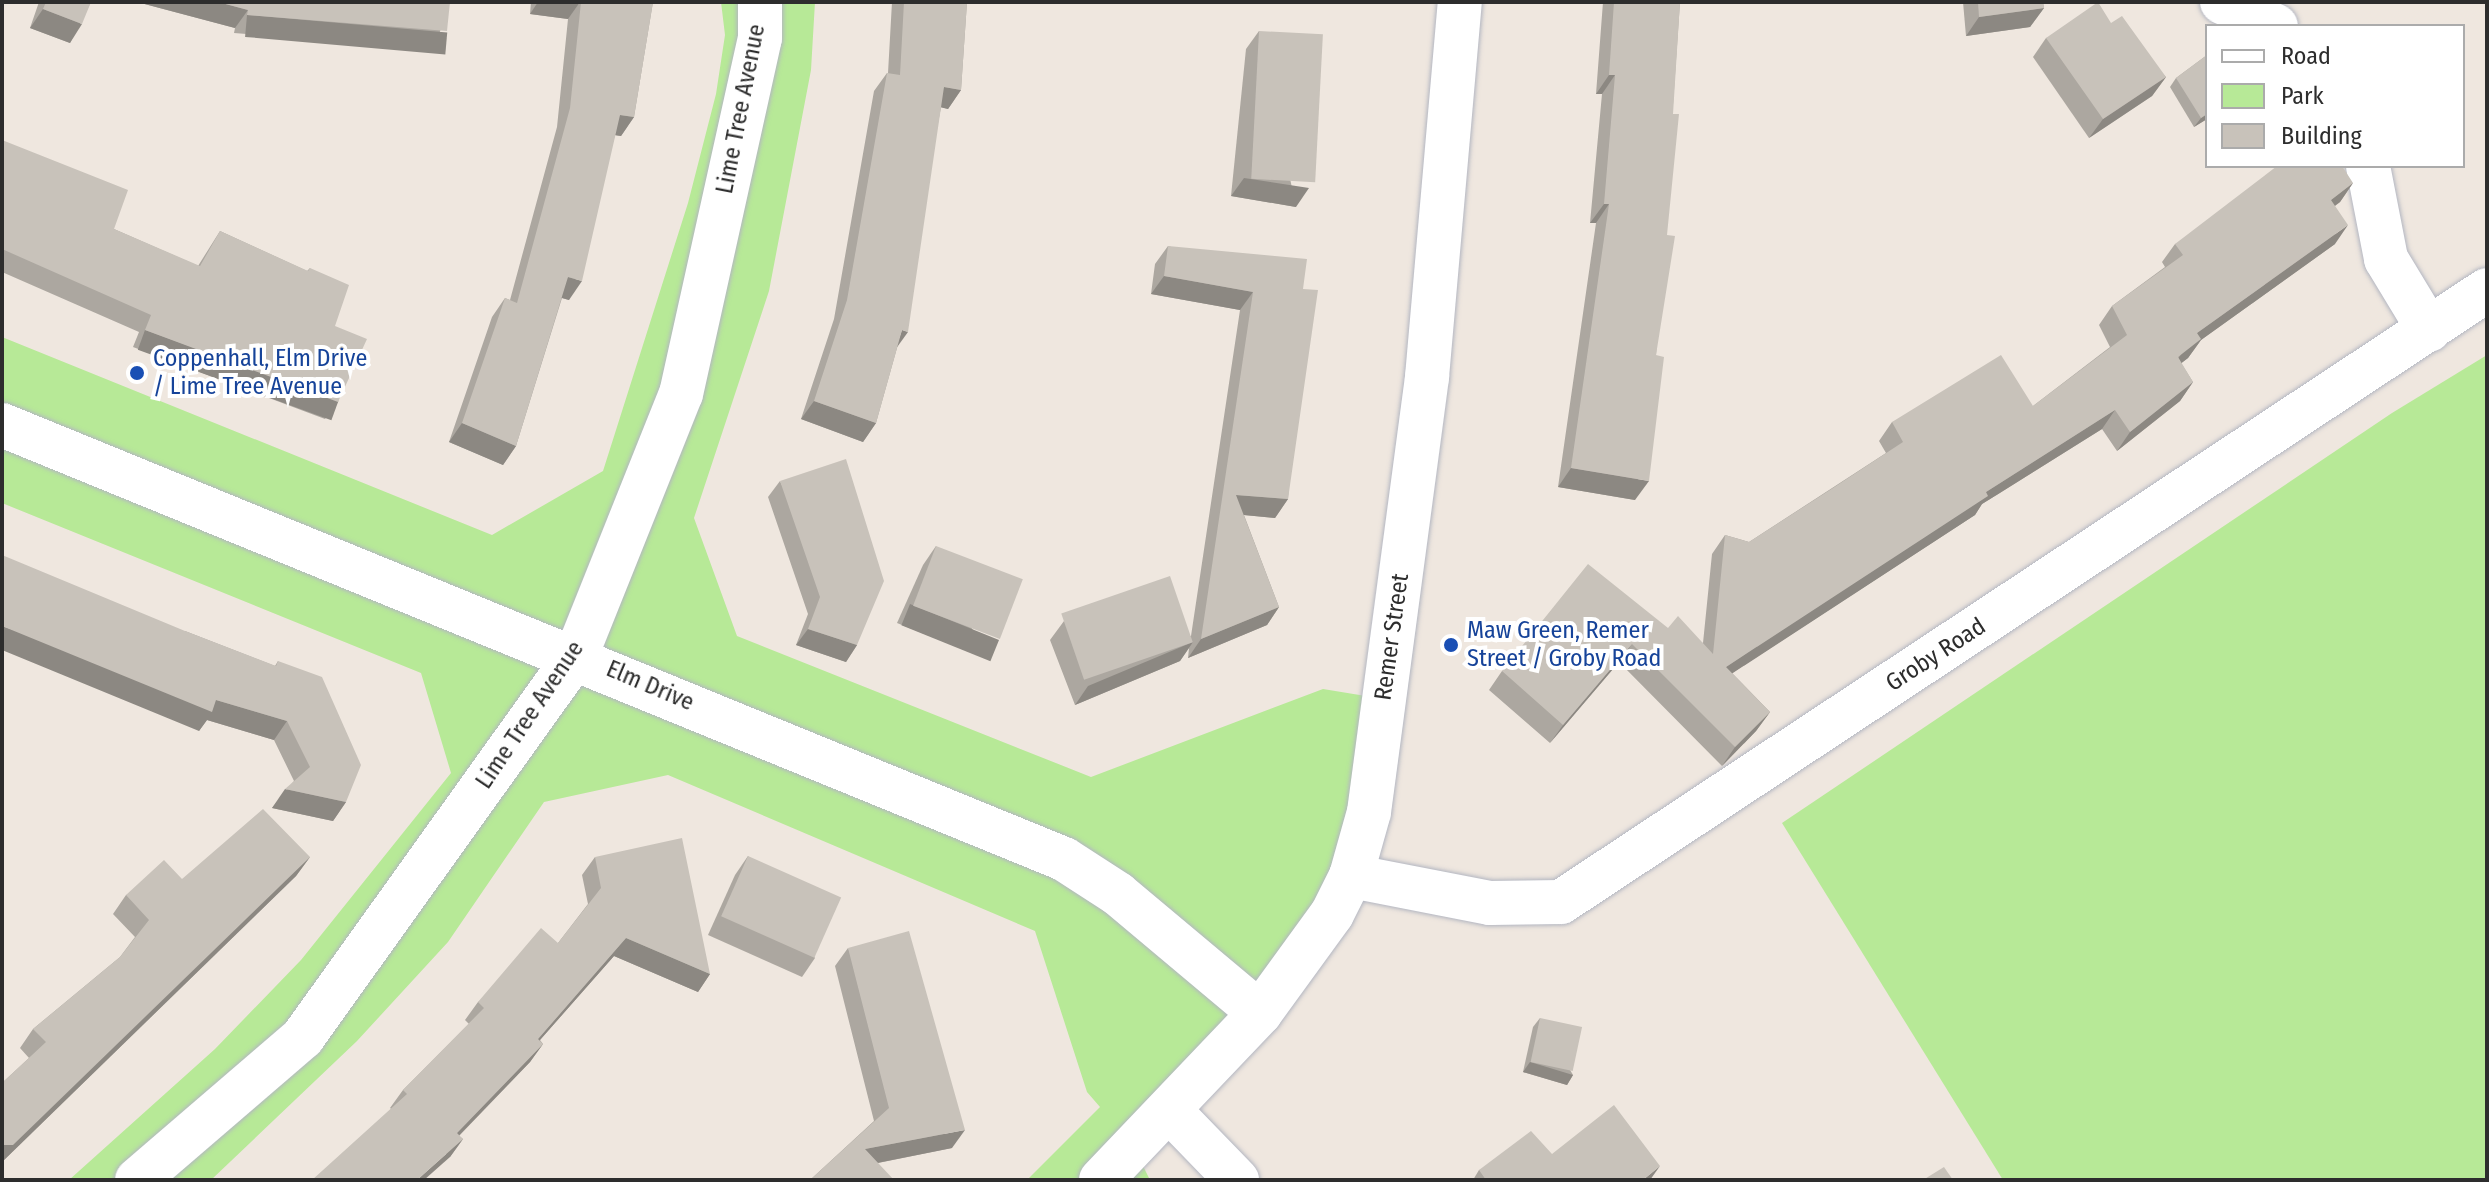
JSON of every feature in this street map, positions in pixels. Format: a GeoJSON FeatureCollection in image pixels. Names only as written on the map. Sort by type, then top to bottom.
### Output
{"type":"FeatureCollection","features":[{"type":"Feature","properties":{"kind":"street","name":"Lime Tree Avenue"},"geometry":{"type":"LineString","coordinates":[[137,1180],[303,1037],[576,656],[681,394],[760,38],[760,2]]}},
{"type":"Feature","properties":{"kind":"street","name":"Remer Street"},"geometry":{"type":"LineString","coordinates":[[1101,1180],[1171,1112],[1260,1013],[1332,914],[1351,876],[1369,812],[1427,377],[1460,2]]}},
{"type":"Feature","properties":{"kind":"street"},"geometry":{"type":"LineString","coordinates":[[2222,2],[2272,24]]}},
{"type":"Feature","properties":{"kind":"street"},"geometry":{"type":"LineString","coordinates":[[2368,168],[2386,259],[2429,330]]}},
{"type":"Feature","properties":{"kind":"street","name":"Groby Road"},"geometry":{"type":"LineString","coordinates":[[1351,876],[1490,903],[1561,902],[2487,290]]}},
{"type":"Feature","properties":{"kind":"street","name":"Elm Drive"},"geometry":{"type":"LineString","coordinates":[[2,425],[576,656],[1064,859],[1118,894],[1260,1013]]}},
{"type":"Feature","properties":{"kind":"street"},"geometry":{"type":"LineString","coordinates":[[1171,1112],[1237,1180]]}},
{"type":"Feature","properties":{"kind":"green space"},"geometry":{"type":"Polygon","coordinates":[[[721,2],[815,2],[811,70],[769,291],[694,518],[737,636],[1091,777],[1323,689],[1384,699],[1351,876],[1134,1148],[1150,1180],[1027,1180],[1100,1107],[1087,1092],[1035,931],[668,775],[544,802],[448,942],[357,1041],[211,1180],[69,1180],[215,1049],[301,960],[451,773],[421,673],[2,503],[2,337],[492,535],[603,471],[688,203],[716,94],[725,35],[721,2]]]}},
{"type":"Feature","properties":{"kind":"green space"},"geometry":{"type":"Polygon","coordinates":[[[2487,355],[2487,1180],[2003,1180],[1782,823],[2392,413],[2487,355]]]}},
{"type":"Feature","properties":{"kind":"building"},"geometry":{"type":"Polygon","coordinates":[[[46,2],[91,2],[82,24],[43,9],[46,2]]]}},
{"type":"Feature","properties":{"kind":"building"},"geometry":{"type":"Polygon","coordinates":[[[218,2],[450,2],[447,31],[247,15],[248,10],[218,2]]]}},
{"type":"Feature","properties":{"kind":"building"},"geometry":{"type":"Polygon","coordinates":[[[581,2],[653,2],[634,117],[620,115],[582,281],[568,277],[516,446],[462,423],[505,298],[517,303],[570,108],[581,2]]]}},
{"type":"Feature","properties":{"kind":"building"},"geometry":{"type":"Polygon","coordinates":[[[904,2],[967,2],[961,90],[944,87],[908,332],[902,330],[876,423],[814,401],[847,300],[887,73],[900,75],[904,2]]]}},
{"type":"Feature","properties":{"kind":"building"},"geometry":{"type":"Polygon","coordinates":[[[1614,2],[1680,2],[1673,114],[1679,114],[1667,235],[1675,236],[1656,355],[1664,357],[1649,481],[1571,468],[1609,204],[1604,204],[1615,75],[1609,75],[1614,2]]]}},
{"type":"Feature","properties":{"kind":"building"},"geometry":{"type":"Polygon","coordinates":[[[1978,2],[2043,2],[2044,8],[1979,17],[1978,2]]]}},
{"type":"Feature","properties":{"kind":"building"},"geometry":{"type":"Polygon","coordinates":[[[2098,2],[2111,23],[2122,16],[2166,77],[2103,119],[2046,38],[2098,2]]]}},
{"type":"Feature","properties":{"kind":"building"},"geometry":{"type":"Polygon","coordinates":[[[1259,31],[1323,34],[1315,182],[1251,179],[1259,31]]]}},
{"type":"Feature","properties":{"kind":"building"},"geometry":{"type":"Polygon","coordinates":[[[2205,56],[2205,115],[2201,118],[2176,78],[2205,56]]]}},
{"type":"Feature","properties":{"kind":"building"},"geometry":{"type":"Polygon","coordinates":[[[2,140],[128,190],[114,229],[200,266],[220,231],[308,271],[310,268],[349,285],[335,326],[367,339],[338,402],[145,330],[151,315],[2,249],[2,140]]]}},
{"type":"Feature","properties":{"kind":"building"},"geometry":{"type":"Polygon","coordinates":[[[2274,168],[2343,168],[2353,183],[2331,200],[2348,225],[2197,333],[2201,339],[2178,357],[2193,382],[2130,432],[2115,410],[1986,492],[1988,496],[1726,667],[1770,712],[1735,747],[1632,644],[1563,725],[1502,671],[1588,564],[1668,628],[1678,616],[1713,654],[1725,535],[1749,542],[1833,488],[1903,442],[1892,422],[2001,355],[2033,406],[2127,335],[2112,306],[2183,255],[2175,244],[2274,168]]]}},
{"type":"Feature","properties":{"kind":"building"},"geometry":{"type":"Polygon","coordinates":[[[1168,246],[1307,259],[1303,289],[1318,290],[1288,499],[1236,495],[1279,607],[1201,639],[1253,292],[1164,276],[1168,246]]]}},
{"type":"Feature","properties":{"kind":"building"},"geometry":{"type":"Polygon","coordinates":[[[846,459],[884,581],[857,645],[808,629],[820,597],[780,481],[846,459]]]}},
{"type":"Feature","properties":{"kind":"building"},"geometry":{"type":"Polygon","coordinates":[[[936,546],[1023,579],[1000,639],[913,606],[936,546]]]}},
{"type":"Feature","properties":{"kind":"building"},"geometry":{"type":"Polygon","coordinates":[[[2,555],[276,666],[278,661],[322,677],[361,765],[346,802],[285,789],[310,767],[287,721],[216,700],[212,712],[2,626],[2,555]]]}},
{"type":"Feature","properties":{"kind":"building"},"geometry":{"type":"Polygon","coordinates":[[[1170,576],[1193,642],[1084,680],[1061,613],[1170,576]]]}},
{"type":"Feature","properties":{"kind":"building"},"geometry":{"type":"Polygon","coordinates":[[[263,809],[310,857],[13,1145],[2,1145],[2,1083],[46,1042],[33,1029],[120,957],[149,920],[126,895],[164,860],[182,879],[263,809]]]}},
{"type":"Feature","properties":{"kind":"building"},"geometry":{"type":"Polygon","coordinates":[[[682,838],[710,974],[626,938],[538,1039],[543,1044],[457,1133],[463,1139],[417,1180],[312,1180],[407,1094],[403,1090],[484,1008],[478,1002],[541,928],[558,943],[601,888],[595,857],[682,838]]]}},
{"type":"Feature","properties":{"kind":"building"},"geometry":{"type":"Polygon","coordinates":[[[748,856],[841,897],[814,958],[721,916],[748,856]]]}},
{"type":"Feature","properties":{"kind":"building"},"geometry":{"type":"Polygon","coordinates":[[[909,931],[965,1130],[865,1149],[894,1180],[810,1180],[889,1108],[848,948],[909,931]]]}},
{"type":"Feature","properties":{"kind":"building"},"geometry":{"type":"Polygon","coordinates":[[[1540,1018],[1582,1027],[1573,1071],[1531,1062],[1540,1018]]]}},
{"type":"Feature","properties":{"kind":"building"},"geometry":{"type":"Polygon","coordinates":[[[1614,1105],[1660,1166],[1643,1180],[1486,1180],[1479,1170],[1531,1131],[1552,1154],[1614,1105]]]}},
{"type":"Feature","properties":{"kind":"building"},"geometry":{"type":"Polygon","coordinates":[[[1944,1167],[1953,1180],[1923,1180],[1944,1167]]]}},
{"type":"Feature","properties":{"kind":"place","name":"Coppenhall, Elm Drive / Lime Tree Avenue"},"geometry":{"type":"Point","coordinates":[137,373]}},
{"type":"Feature","properties":{"kind":"place","name":"Maw Green, Remer Street / Groby Road"},"geometry":{"type":"Point","coordinates":[1451,645]}}]}
